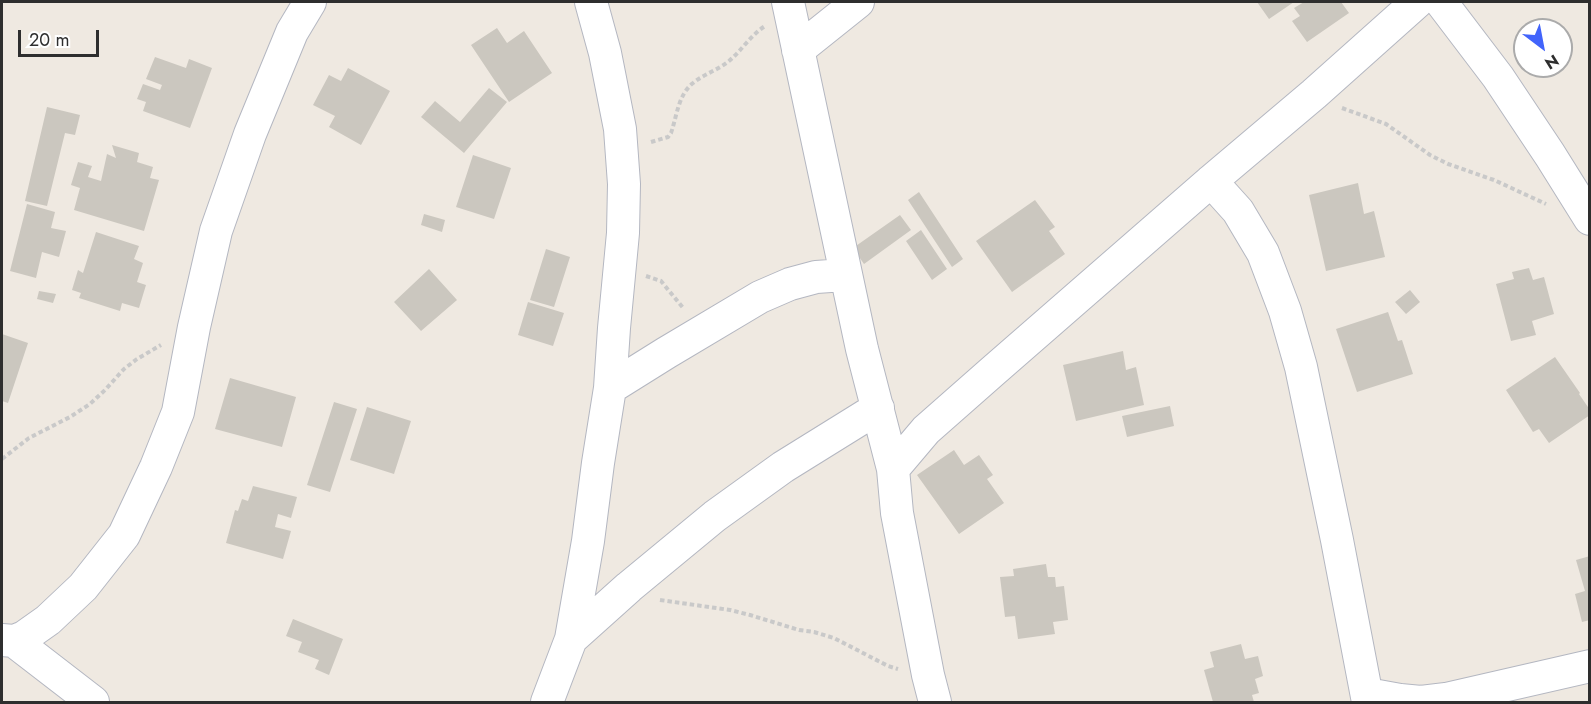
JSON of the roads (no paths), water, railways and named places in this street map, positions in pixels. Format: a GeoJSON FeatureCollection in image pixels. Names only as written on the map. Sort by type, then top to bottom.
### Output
{"type":"FeatureCollection","features":[{"type":"Feature","properties":{"kind":"street"},"geometry":{"type":"LineString","coordinates":[[8,640],[24,637],[48,620],[83,587],[124,535],[156,467],[178,412],[194,327],[216,231],[250,134],[292,32],[310,2]]}},
{"type":"Feature","properties":{"kind":"street"},"geometry":{"type":"LineString","coordinates":[[546,702],[571,639],[588,541],[610,388],[623,233],[624,194],[620,129],[605,53],[591,2]]}},
{"type":"Feature","properties":{"kind":"street"},"geometry":{"type":"LineString","coordinates":[[798,50],[858,2]]}},
{"type":"Feature","properties":{"kind":"street"},"geometry":{"type":"LineString","coordinates":[[892,469],[935,423],[1417,2]]}},
{"type":"Feature","properties":{"kind":"street"},"geometry":{"type":"LineString","coordinates":[[1441,2],[1498,77],[1590,219]]}},
{"type":"Feature","properties":{"kind":"street"},"geometry":{"type":"LineString","coordinates":[[789,8],[845,274],[892,469],[897,513],[932,689]]}},
{"type":"Feature","properties":{"kind":"street"},"geometry":{"type":"LineString","coordinates":[[1211,181],[1238,211],[1263,253],[1285,311],[1301,367],[1367,698],[1421,702],[1446,699],[1590,666]]}},
{"type":"Feature","properties":{"kind":"street"},"geometry":{"type":"LineString","coordinates":[[610,388],[760,297],[790,284],[816,277],[845,274]]}},
{"type":"Feature","properties":{"kind":"street"},"geometry":{"type":"LineString","coordinates":[[571,639],[715,516],[783,467],[878,408]]}},
{"type":"Feature","properties":{"kind":"street"},"geometry":{"type":"LineString","coordinates":[[8,640],[93,702]]}}]}
